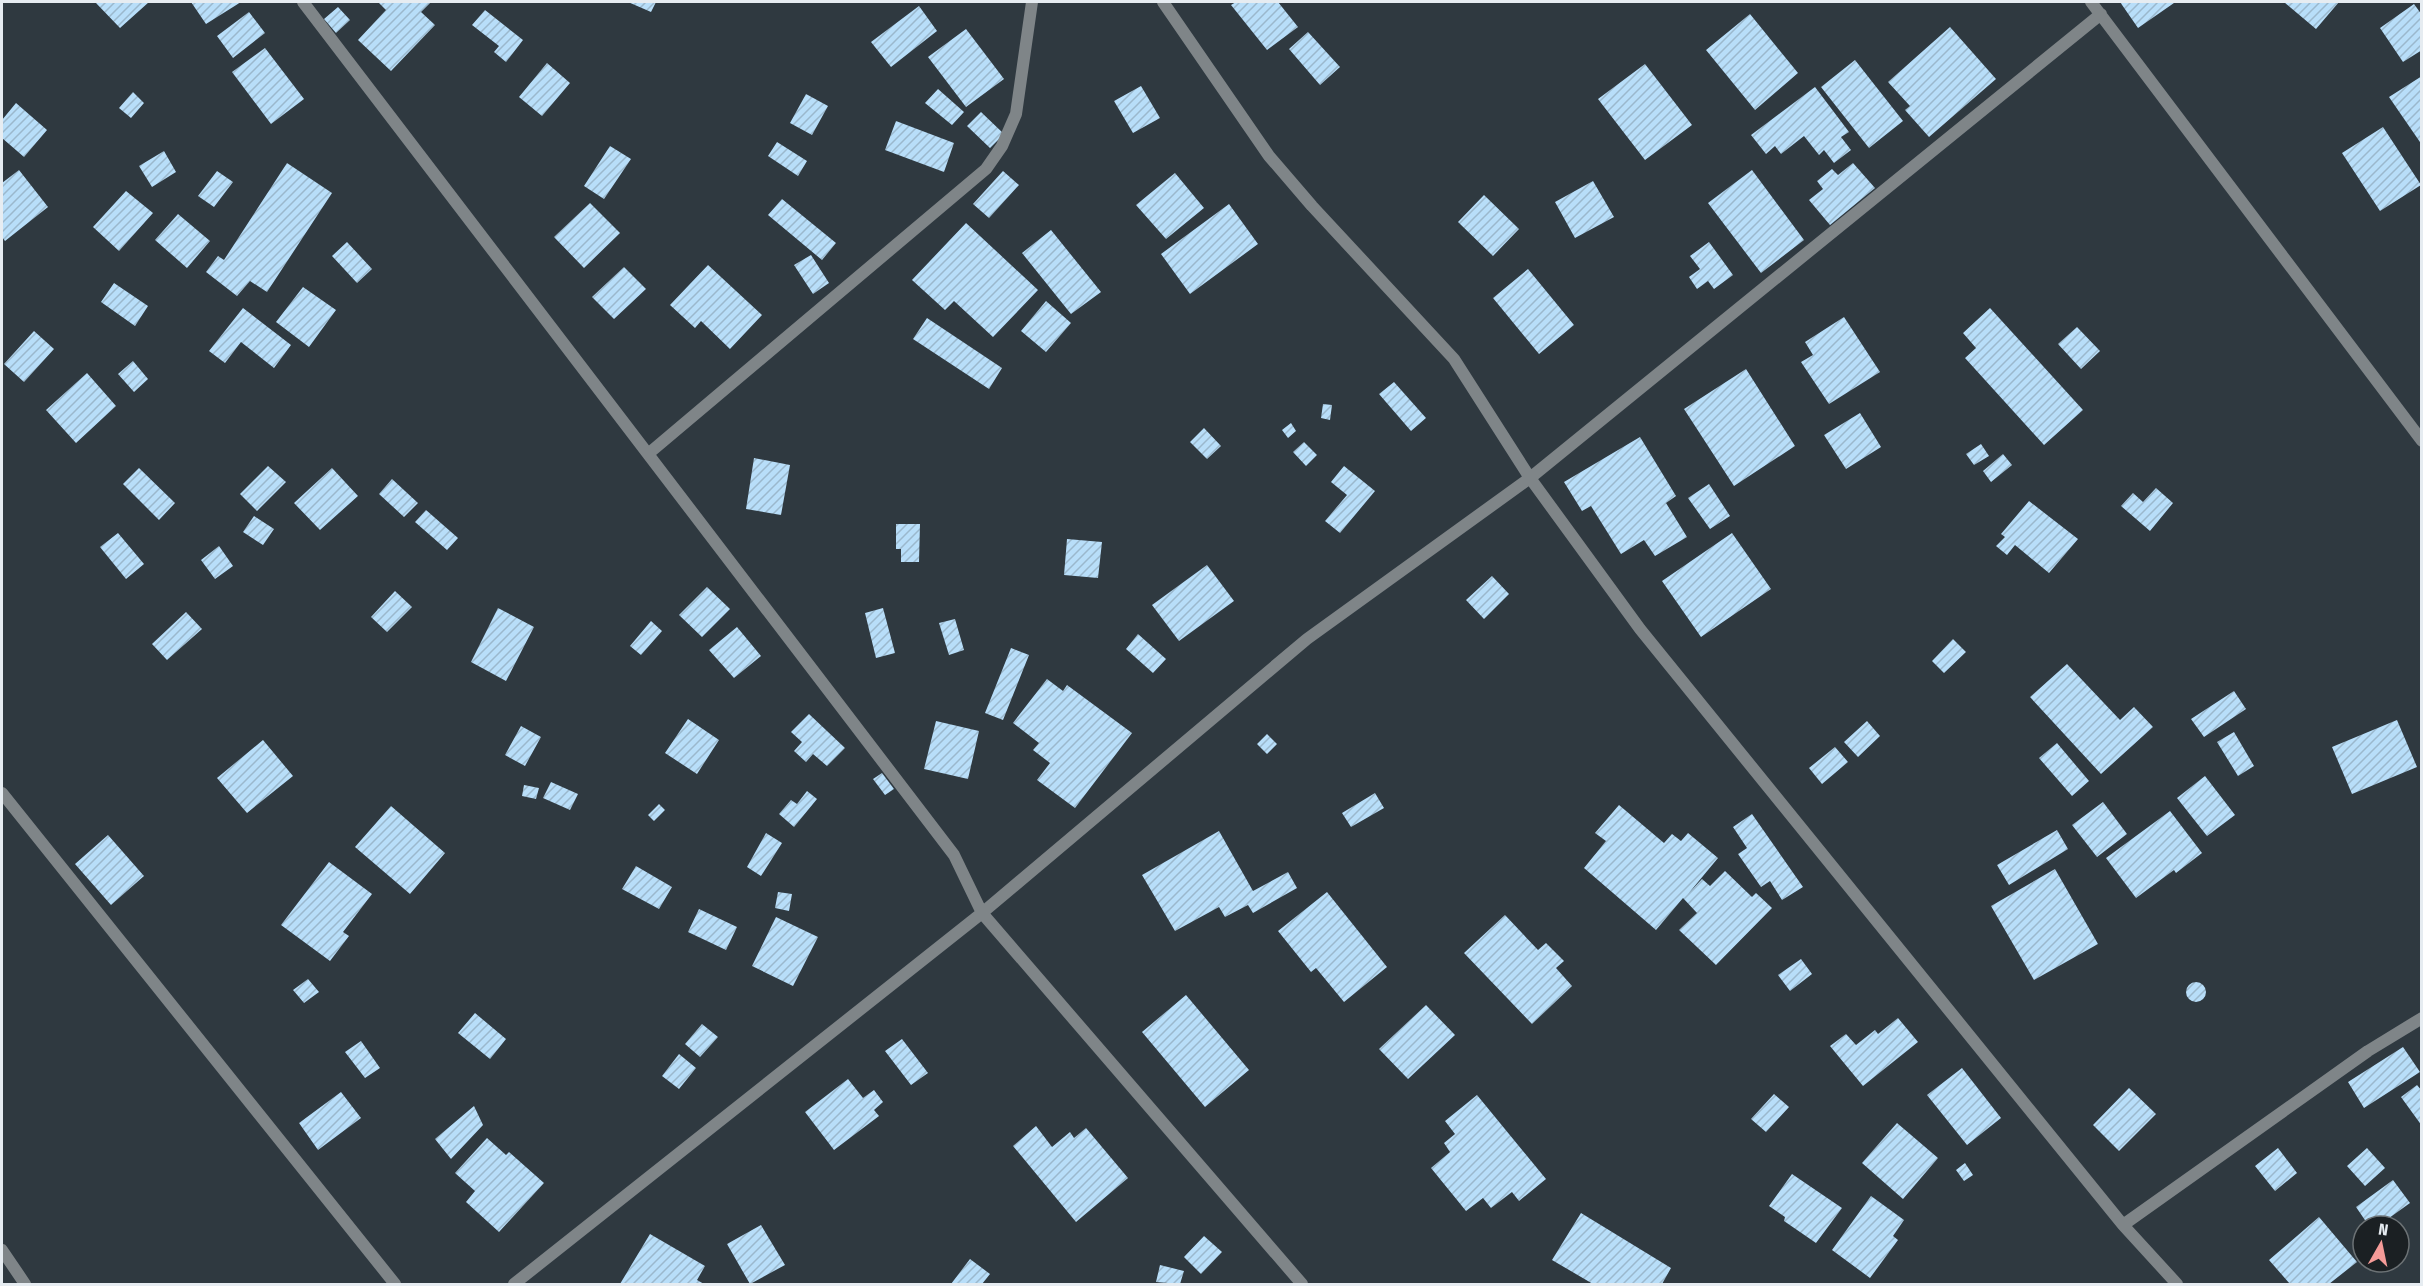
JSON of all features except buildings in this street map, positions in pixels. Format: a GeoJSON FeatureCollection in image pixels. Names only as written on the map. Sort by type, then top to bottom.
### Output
{"type":"FeatureCollection","features":[{"type":"Feature","properties":{"kind":"street"},"geometry":{"type":"LineString","coordinates":[[303,2],[954,855],[982,913],[1302,1284]]}},
{"type":"Feature","properties":{"kind":"street"},"geometry":{"type":"LineString","coordinates":[[648,454],[986,169],[1002,146],[1016,114],[1032,2]]}},
{"type":"Feature","properties":{"kind":"street"},"geometry":{"type":"LineString","coordinates":[[1163,2],[1269,156],[1320,215],[1454,359],[1530,478],[1640,629],[2123,1225],[2177,1284]]}},
{"type":"Feature","properties":{"kind":"street"},"geometry":{"type":"LineString","coordinates":[[2091,2],[2421,441]]}},
{"type":"Feature","properties":{"kind":"street"},"geometry":{"type":"LineString","coordinates":[[514,1284],[982,913],[1307,639],[1530,478],[2101,14]]}},
{"type":"Feature","properties":{"kind":"street"},"geometry":{"type":"LineString","coordinates":[[2,793],[395,1284]]}},
{"type":"Feature","properties":{"kind":"street"},"geometry":{"type":"LineString","coordinates":[[2123,1225],[2368,1051],[2421,1018]]}},
{"type":"Feature","properties":{"kind":"street"},"geometry":{"type":"LineString","coordinates":[[2,1250],[25,1284]]}}]}
